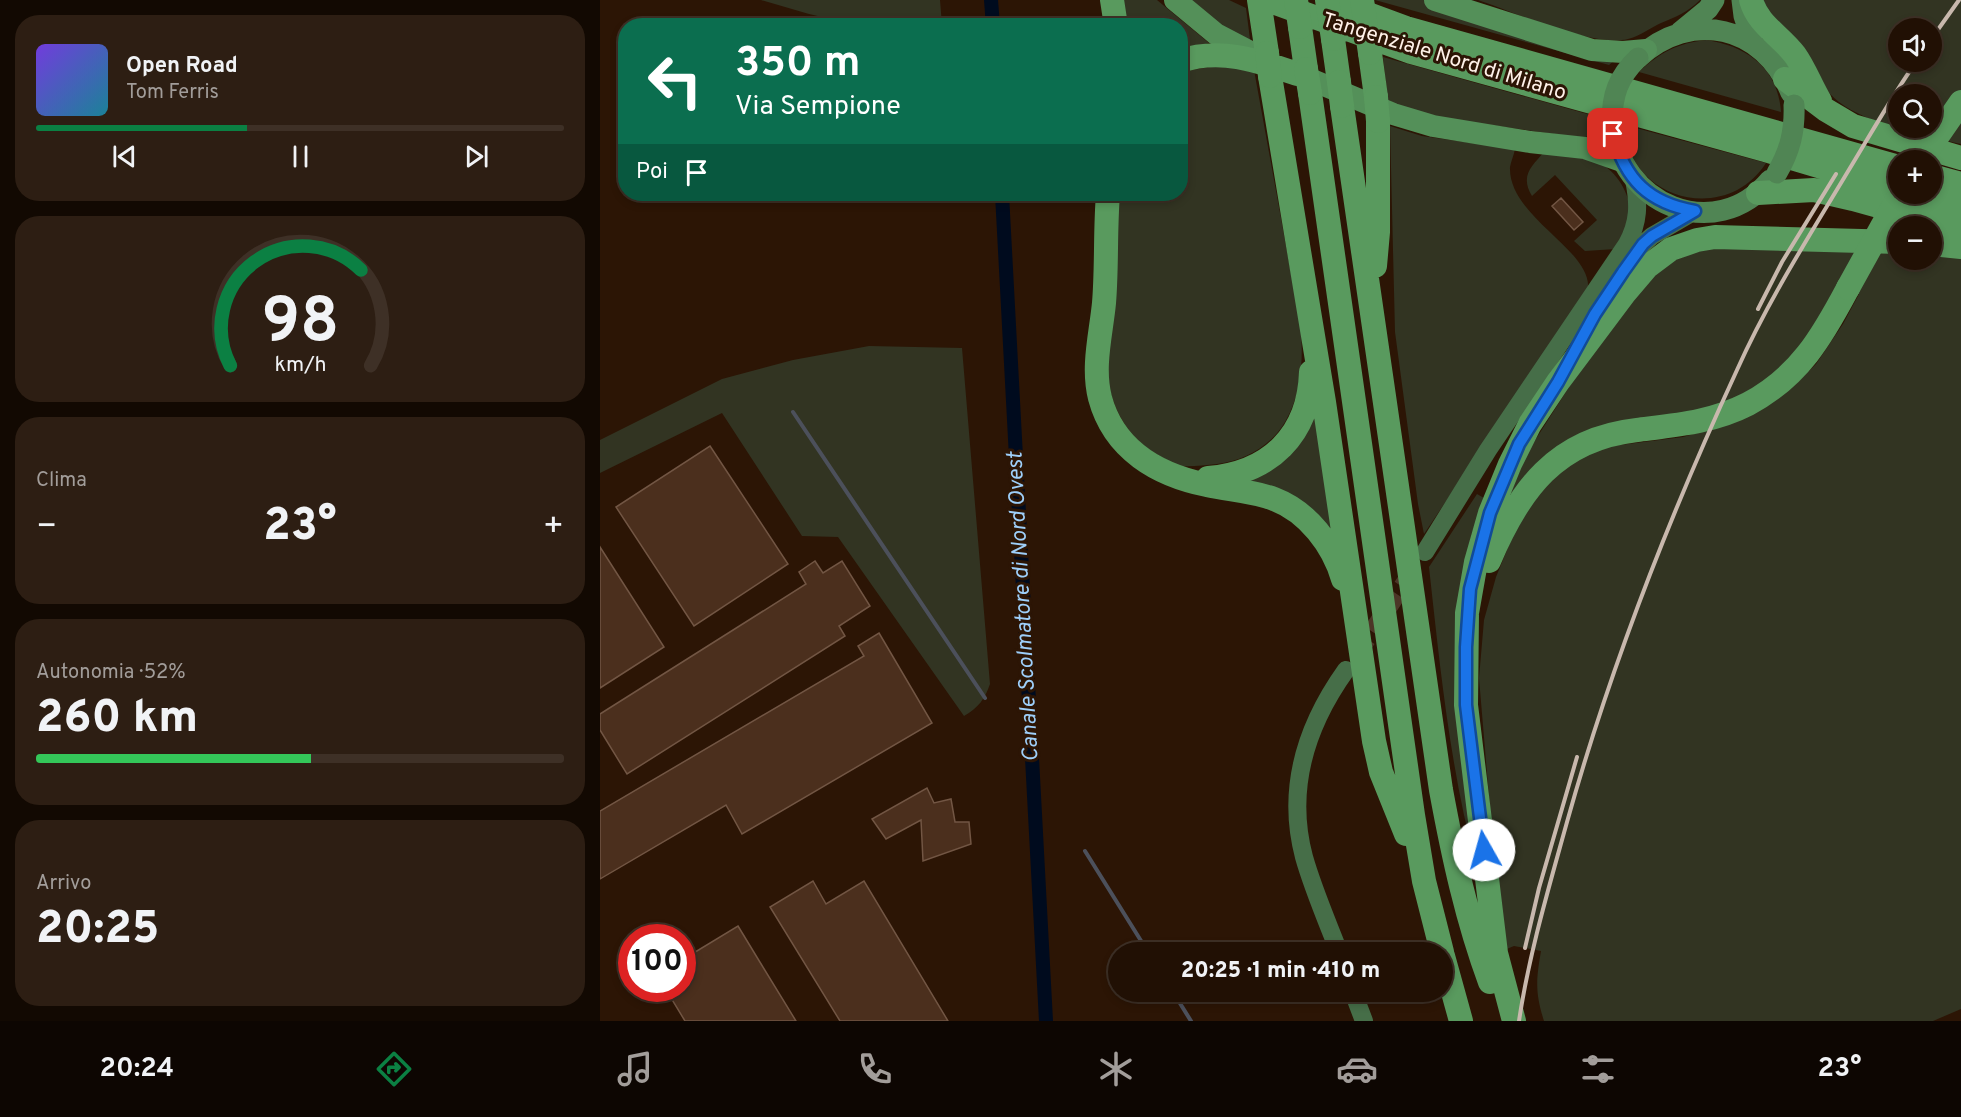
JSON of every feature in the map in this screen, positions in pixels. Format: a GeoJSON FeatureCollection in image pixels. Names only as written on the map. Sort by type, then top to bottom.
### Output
{"type":"FeatureCollection","features":[{"type":"Feature","properties":{"kind":"highway"},"geometry":{"type":"LineString","coordinates":[[1112,0],[1115,18]]}},
{"type":"Feature","properties":{"kind":"highway"},"geometry":{"type":"LineString","coordinates":[[1174,0],[1221,38],[1304,79]]}},
{"type":"Feature","properties":{"kind":"highway"},"geometry":{"type":"LineString","coordinates":[[1296,0],[1304,79],[1411,803],[1424,881],[1439,942]]}},
{"type":"Feature","properties":{"kind":"highway"},"geometry":{"type":"LineString","coordinates":[[1329,0],[1342,106],[1425,685],[1451,844],[1466,908],[1482,960],[1505,1021]]}},
{"type":"Feature","properties":{"kind":"highway","name":"Tangenziale Nord di Milano"},"geometry":{"type":"LineString","coordinates":[[1329,0],[1417,31],[1888,164]]}},
{"type":"Feature","properties":{"kind":"highway"},"geometry":{"type":"LineString","coordinates":[[1362,0],[1378,121],[1378,232],[1371,301]]}},
{"type":"Feature","properties":{"kind":"highway"},"geometry":{"type":"LineString","coordinates":[[1435,0],[1592,50],[1642,54]]}},
{"type":"Feature","properties":{"kind":"highway"},"geometry":{"type":"LineString","coordinates":[[1751,0],[1757,16],[1796,56],[1826,110]]}},
{"type":"Feature","properties":{"kind":"highway"},"geometry":{"type":"LineString","coordinates":[[1261,3],[1268,65],[1324,402],[1374,741],[1381,772],[1424,881]]}},
{"type":"Feature","properties":{"kind":"highway","name":"Tangenziale Nord di Milano"},"geometry":{"type":"LineString","coordinates":[[1261,3],[1411,52],[1765,150],[1888,188]]}},
{"type":"Feature","properties":{"kind":"highway"},"geometry":{"type":"LineString","coordinates":[[1188,59],[1229,55],[1256,60],[1393,114],[1433,126],[1530,142],[1585,148],[1628,171]]}},
{"type":"Feature","properties":{"kind":"highway"},"geometry":{"type":"LineString","coordinates":[[1785,79],[1826,110],[1853,126],[1961,158]]}},
{"type":"Feature","properties":{"kind":"highway"},"geometry":{"type":"LineString","coordinates":[[1928,150],[1961,102]]}},
{"type":"Feature","properties":{"kind":"highway"},"geometry":{"type":"LineString","coordinates":[[1942,178],[1961,183]]}},
{"type":"Feature","properties":{"kind":"highway"},"geometry":{"type":"LineString","coordinates":[[1758,193],[1814,190],[1961,229]]}},
{"type":"Feature","properties":{"kind":"highway"},"geometry":{"type":"LineString","coordinates":[[1106,201],[1104,303],[1097,370],[1100,398],[1113,429],[1126,446],[1145,462],[1181,478],[1274,499],[1305,517],[1324,539],[1336,561],[1356,625]]}},
{"type":"Feature","properties":{"kind":"highway"},"geometry":{"type":"LineString","coordinates":[[1942,202],[1961,207]]}},
{"type":"Feature","properties":{"kind":"highway"},"geometry":{"type":"LineString","coordinates":[[1467,613],[1478,583],[1516,506],[1532,483],[1551,465],[1584,443],[1601,437],[1618,432],[1698,422],[1733,411],[1750,403],[1790,374],[1811,352],[1826,330],[1894,204]]}},
{"type":"Feature","properties":{"kind":"highway"},"geometry":{"type":"LineString","coordinates":[[1514,1021],[1496,953],[1465,677],[1467,613],[1476,562],[1500,487],[1530,424],[1558,382],[1635,279],[1659,257],[1683,244],[1715,237],[1888,242]]}},
{"type":"Feature","properties":{"kind":"highway"},"geometry":{"type":"LineString","coordinates":[[1942,245],[1961,247]]}},
{"type":"Feature","properties":{"kind":"highway"},"geometry":{"type":"LineString","coordinates":[[1181,478],[1227,477],[1243,473],[1269,459],[1295,431],[1304,415],[1311,385],[1305,291]]}},
{"type":"Feature","properties":{"kind":"highway"},"geometry":{"type":"LineString","coordinates":[[1453,993],[1461,1021]]}},
{"type":"Feature","properties":{"kind":"main road"},"geometry":{"type":"LineString","coordinates":[[1425,552],[1488,450],[1632,234],[1636,224],[1638,199],[1613,134],[1613,97],[1617,85],[1642,54],[1658,42],[1680,32],[1708,9],[1714,0]]}},
{"type":"Feature","properties":{"kind":"main road"},"geometry":{"type":"LineString","coordinates":[[1742,0],[1744,16],[1753,43]]}},
{"type":"Feature","properties":{"kind":"main road"},"geometry":{"type":"LineString","coordinates":[[1628,171],[1661,202],[1672,207],[1695,211],[1722,210],[1740,204],[1758,193],[1777,173],[1787,154],[1794,131],[1794,105],[1785,79],[1772,61],[1753,43],[1733,33],[1696,30],[1680,32]]}},
{"type":"Feature","properties":{"kind":"main road"},"geometry":{"type":"LineString","coordinates":[[1442,527],[1506,444],[1643,244],[1695,211]]}},
{"type":"Feature","properties":{"kind":"main road"},"geometry":{"type":"LineString","coordinates":[[1558,382],[1595,314]]}},
{"type":"Feature","properties":{"kind":"main road"},"geometry":{"type":"LineString","coordinates":[[1335,942],[1305,858],[1299,828],[1298,797],[1301,765],[1310,734],[1327,699],[1346,670]]}},
{"type":"Feature","properties":{"kind":"main road"},"geometry":{"type":"LineString","coordinates":[[1357,1002],[1364,1021]]}},
{"type":"Feature","properties":{"kind":"green space"},"geometry":{"type":"Polygon","coordinates":[[[761,0],[940,0],[941,18],[826,18],[761,0]]]}},
{"type":"Feature","properties":{"kind":"green space"},"geometry":{"type":"Polygon","coordinates":[[[1120,0],[1157,0],[1179,18],[1123,18],[1120,0]]]}},
{"type":"Feature","properties":{"kind":"green space"},"geometry":{"type":"Polygon","coordinates":[[[1184,0],[1229,0],[1246,8],[1251,47],[1184,0]]]}},
{"type":"Feature","properties":{"kind":"green space"},"geometry":{"type":"Polygon","coordinates":[[[1375,0],[1427,0],[1617,58],[1609,65],[1375,0]]]}},
{"type":"Feature","properties":{"kind":"green space"},"geometry":{"type":"Polygon","coordinates":[[[1478,0],[1700,0],[1682,14],[1637,36],[1613,40],[1575,34],[1478,0]]]}},
{"type":"Feature","properties":{"kind":"green space"},"geometry":{"type":"Polygon","coordinates":[[[1761,0],[1961,0],[1961,144],[1935,138],[1942,138],[1942,84],[1888,84],[1888,125],[1881,123],[1851,110],[1830,94],[1761,0]]]}},
{"type":"Feature","properties":{"kind":"green space"},"geometry":{"type":"Polygon","coordinates":[[[1188,26],[1209,43],[1188,49],[1188,26]]]}},
{"type":"Feature","properties":{"kind":"green space"},"geometry":{"type":"Polygon","coordinates":[[[1706,40],[1735,48],[1758,62],[1774,83],[1781,112],[1639,72],[1669,50],[1706,40]]]}},
{"type":"Feature","properties":{"kind":"green space"},"geometry":{"type":"Polygon","coordinates":[[[1383,57],[1598,117],[1598,124],[1590,135],[1583,138],[1421,113],[1388,102],[1383,57]]]}},
{"type":"Feature","properties":{"kind":"green space"},"geometry":{"type":"Polygon","coordinates":[[[1221,65],[1254,70],[1301,328],[1302,353],[1295,400],[1279,431],[1247,456],[1237,460],[1198,466],[1180,466],[1172,463],[1149,449],[1130,432],[1113,400],[1107,375],[1119,201],[1188,201],[1188,71],[1221,65]]]}},
{"type":"Feature","properties":{"kind":"green space"},"geometry":{"type":"Polygon","coordinates":[[[1625,125],[1766,163],[1749,183],[1727,194],[1704,198],[1681,196],[1660,187],[1642,171],[1630,151],[1625,125]]]}},
{"type":"Feature","properties":{"kind":"green space"},"geometry":{"type":"Polygon","coordinates":[[[1390,126],[1422,136],[1515,149],[1510,167],[1513,185],[1522,202],[1577,260],[1586,274],[1588,289],[1424,534],[1395,332],[1390,126]]]}},
{"type":"Feature","properties":{"kind":"green space"},"geometry":{"type":"Polygon","coordinates":[[[1544,152],[1593,160],[1606,167],[1617,178],[1628,199],[1630,218],[1616,249],[1585,251],[1574,241],[1597,220],[1555,175],[1532,196],[1527,177],[1531,167],[1544,152]]]}},
{"type":"Feature","properties":{"kind":"green space"},"geometry":{"type":"Polygon","coordinates":[[[1696,249],[1888,249],[1888,270],[1942,270],[1942,253],[1961,256],[1961,1009],[1933,1021],[1544,1021],[1537,986],[1541,951],[1514,946],[1502,951],[1479,678],[1484,620],[1496,577],[1518,523],[1545,486],[1572,463],[1604,447],[1683,437],[1723,426],[1795,385],[1816,364],[1843,324],[1859,294],[1839,285],[1790,363],[1739,400],[1546,456],[1526,475],[1506,504],[1527,453],[1613,318],[1665,263],[1696,249]]]}},
{"type":"Feature","properties":{"kind":"green space"},"geometry":{"type":"Polygon","coordinates":[[[869,346],[962,348],[990,684],[980,703],[964,716],[838,537],[802,536],[722,413],[600,473],[600,440],[722,379],[793,360],[869,346]]]}},
{"type":"Feature","properties":{"kind":"green space"},"geometry":{"type":"Polygon","coordinates":[[[1315,403],[1334,533],[1239,479],[1315,403]]]}},
{"type":"Feature","properties":{"kind":"green space"},"geometry":{"type":"Polygon","coordinates":[[[1477,494],[1484,498],[1463,570],[1476,865],[1459,792],[1453,754],[1429,567],[1477,494]]]}},
{"type":"Feature","properties":{"kind":"building"},"geometry":{"type":"Polygon","coordinates":[[[1561,198],[1583,222],[1574,230],[1552,206],[1561,198]]]}},
{"type":"Feature","properties":{"kind":"building"},"geometry":{"type":"Polygon","coordinates":[[[710,446],[788,564],[694,626],[616,507],[710,446]]]}},
{"type":"Feature","properties":{"kind":"building"},"geometry":{"type":"Polygon","coordinates":[[[600,547],[664,647],[600,688],[600,547]]]}},
{"type":"Feature","properties":{"kind":"building"},"geometry":{"type":"Polygon","coordinates":[[[815,561],[823,573],[842,561],[870,606],[839,626],[845,636],[627,774],[600,730],[600,714],[806,584],[799,572],[815,561]]]}},
{"type":"Feature","properties":{"kind":"building"},"geometry":{"type":"Polygon","coordinates":[[[879,633],[932,723],[742,834],[726,805],[600,879],[600,811],[864,656],[858,646],[879,633]]]}},
{"type":"Feature","properties":{"kind":"building"},"geometry":{"type":"Polygon","coordinates":[[[927,788],[934,803],[951,799],[955,822],[969,822],[971,844],[923,861],[921,820],[886,839],[872,819],[927,788]]]}},
{"type":"Feature","properties":{"kind":"building"},"geometry":{"type":"Polygon","coordinates":[[[813,881],[826,904],[864,881],[948,1021],[840,1021],[770,907],[813,881]]]}},
{"type":"Feature","properties":{"kind":"building"},"geometry":{"type":"Polygon","coordinates":[[[738,926],[796,1021],[685,1021],[673,1002],[696,1002],[696,952],[738,926]]]}},
{"type":"Feature","properties":{"kind":"waterway","name":"Canale Scolmatore di Nord Ovest"},"geometry":{"type":"LineString","coordinates":[[991,0],[992,18]]}},
{"type":"Feature","properties":{"kind":"waterway","name":"Canale Scolmatore di Nord Ovest"},"geometry":{"type":"LineString","coordinates":[[1002,201],[1046,1021]]}},
{"type":"Feature","properties":{"kind":"waterway"},"geometry":{"type":"LineString","coordinates":[[793,412],[985,698]]}},
{"type":"Feature","properties":{"kind":"waterway"},"geometry":{"type":"LineString","coordinates":[[1085,851],[1142,942]]}},
{"type":"Feature","properties":{"kind":"waterway"},"geometry":{"type":"LineString","coordinates":[[1179,1002],[1191,1021]]}},
{"type":"Feature","properties":{"kind":"tunnel"},"geometry":{"type":"LineString","coordinates":[[1357,654],[1414,569]]}},
{"type":"Feature","properties":{"kind":"railway"},"geometry":{"type":"LineString","coordinates":[[1942,24],[1959,0]]}},
{"type":"Feature","properties":{"kind":"railway"},"geometry":{"type":"LineString","coordinates":[[1519,1021],[1540,921],[1584,764],[1622,650],[1688,480],[1737,370],[1774,296],[1909,72]]}},
{"type":"Feature","properties":{"kind":"railway"},"geometry":{"type":"LineString","coordinates":[[1758,309],[1782,262],[1836,174]]}},
{"type":"Feature","properties":{"kind":"railway"},"geometry":{"type":"LineString","coordinates":[[1525,948],[1539,888],[1577,757]]}},
{"type":"Feature","properties":{"kind":"route"},"geometry":{"type":"LineString","coordinates":[[1484,850],[1466,705],[1465,677],[1470,589],[1490,513],[1519,444],[1530,424],[1558,382],[1595,314],[1623,272],[1643,244],[1652,236],[1695,211],[1672,207],[1643,189],[1634,180],[1622,161],[1613,134]]}}]}
